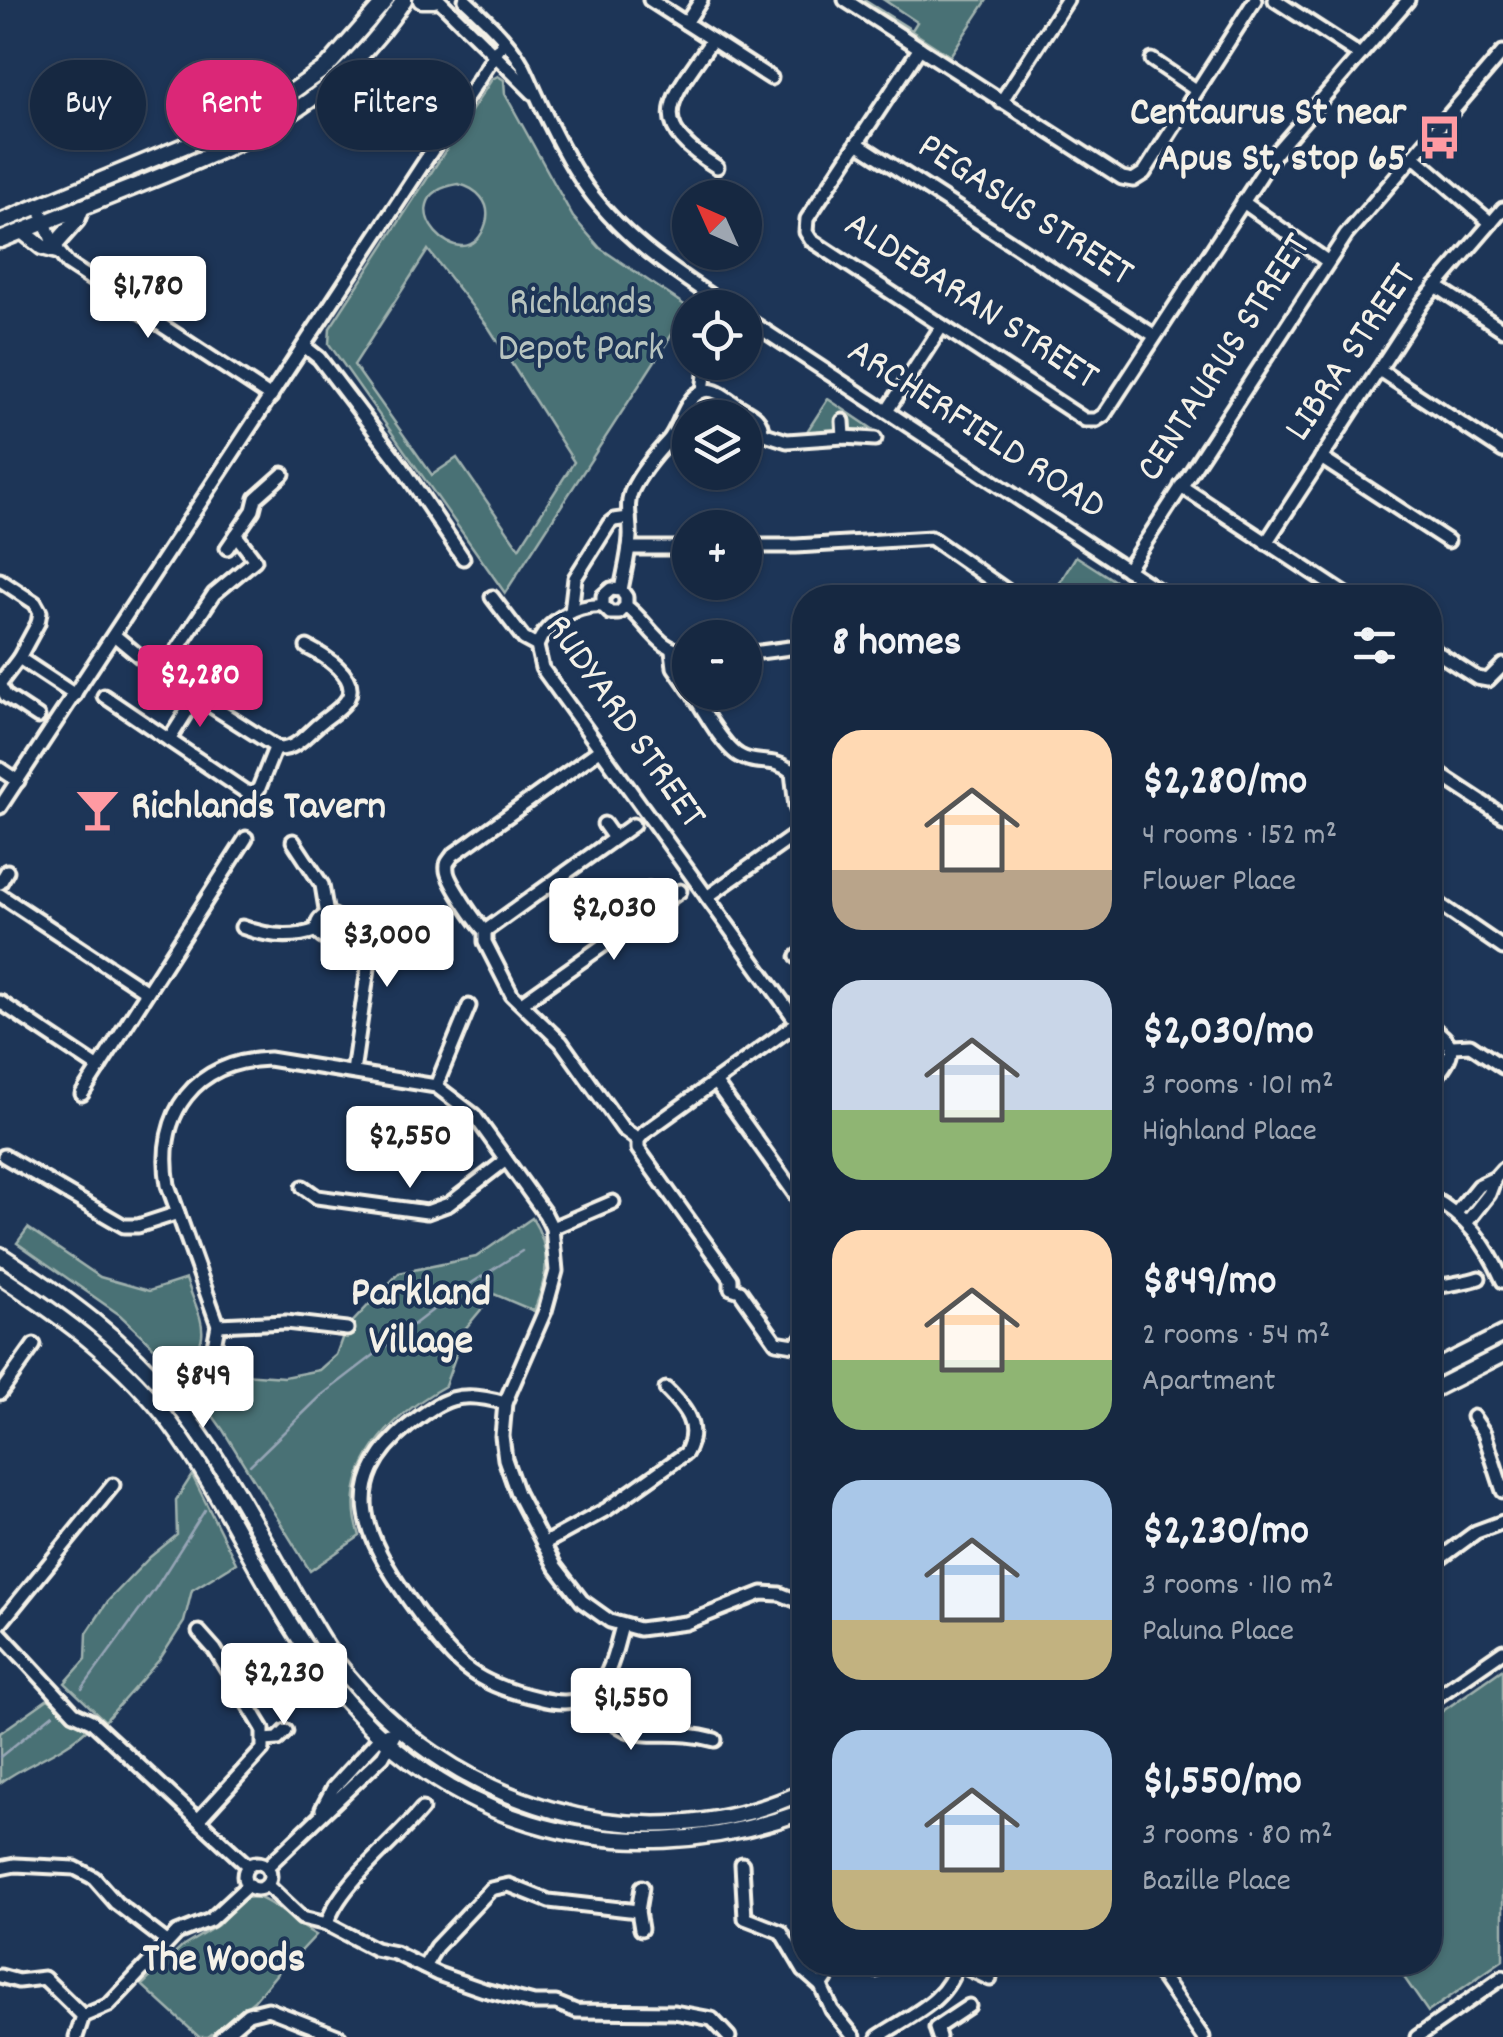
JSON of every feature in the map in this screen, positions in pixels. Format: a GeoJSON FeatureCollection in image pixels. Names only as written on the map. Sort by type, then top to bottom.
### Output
{"type":"FeatureCollection","features":[{"type":"Feature","properties":{"kind":"main road"},"geometry":{"type":"LineString","coordinates":[[0,222],[240,125],[273,107],[328,66],[386,0]]}},
{"type":"Feature","properties":{"kind":"main road"},"geometry":{"type":"LineString","coordinates":[[0,240],[239,144],[281,122],[354,64],[404,0]]}},
{"type":"Feature","properties":{"kind":"main road"},"geometry":{"type":"LineString","coordinates":[[421,0],[436,0]]}},
{"type":"Feature","properties":{"kind":"main road"},"geometry":{"type":"LineString","coordinates":[[22,232],[42,247],[55,248],[82,207]]}},
{"type":"Feature","properties":{"kind":"main road"},"geometry":{"type":"LineString","coordinates":[[0,1255],[87,1314],[173,1398],[203,1439],[328,1650],[371,1703],[434,1757],[512,1798],[597,1821],[654,1824],[703,1820],[742,1813],[792,1796]]}},
{"type":"Feature","properties":{"kind":"main road"},"geometry":{"type":"LineString","coordinates":[[0,1276],[61,1316],[106,1352],[159,1409],[192,1454],[332,1685],[386,1741],[437,1780],[514,1819],[596,1839],[663,1842],[703,1838],[741,1832],[792,1815]]}},
{"type":"Feature","properties":{"kind":"main road"},"geometry":{"type":"LineString","coordinates":[[1442,1365],[1503,1334]]}},
{"type":"Feature","properties":{"kind":"main road"},"geometry":{"type":"LineString","coordinates":[[1442,1385],[1503,1354]]}},
{"type":"Feature","properties":{"kind":"street"},"geometry":{"type":"LineString","coordinates":[[436,0],[533,94]]}},
{"type":"Feature","properties":{"kind":"street"},"geometry":{"type":"LineString","coordinates":[[464,0],[504,42],[528,75],[533,94],[575,170],[604,210],[652,256],[702,290]]}},
{"type":"Feature","properties":{"kind":"street"},"geometry":{"type":"LineString","coordinates":[[650,0],[771,78]]}},
{"type":"Feature","properties":{"kind":"street"},"geometry":{"type":"LineString","coordinates":[[686,23],[700,0]]}},
{"type":"Feature","properties":{"kind":"street"},"geometry":{"type":"LineString","coordinates":[[845,0],[1122,178],[1133,180],[1144,174],[1255,0]]}},
{"type":"Feature","properties":{"kind":"street"},"geometry":{"type":"LineString","coordinates":[[1001,102],[1067,0]]}},
{"type":"Feature","properties":{"kind":"street"},"geometry":{"type":"LineString","coordinates":[[1275,0],[1360,55]]}},
{"type":"Feature","properties":{"kind":"street","name":"ALDEBARAN STREET"},"geometry":{"type":"LineString","coordinates":[[920,48],[807,219],[806,232],[811,240],[1085,420],[1096,420],[1104,415],[1276,152],[1408,0]]}},
{"type":"Feature","properties":{"kind":"street"},"geometry":{"type":"LineString","coordinates":[[712,40],[672,99],[669,111],[685,146],[717,167]]}},
{"type":"Feature","properties":{"kind":"street"},"geometry":{"type":"LineString","coordinates":[[0,808],[504,42]]}},
{"type":"Feature","properties":{"kind":"street","name":"CENTAURUS STREET"},"geometry":{"type":"LineString","coordinates":[[1127,570],[1327,261],[1365,210],[1503,52]]}},
{"type":"Feature","properties":{"kind":"street"},"geometry":{"type":"LineString","coordinates":[[1152,60],[1196,90]]}},
{"type":"Feature","properties":{"kind":"street","name":"PEGASUS STREET"},"geometry":{"type":"LineString","coordinates":[[857,144],[1155,336]]}},
{"type":"Feature","properties":{"kind":"street"},"geometry":{"type":"LineString","coordinates":[[1413,156],[1491,224]]}},
{"type":"Feature","properties":{"kind":"street"},"geometry":{"type":"LineString","coordinates":[[1242,202],[1327,261]]}},
{"type":"Feature","properties":{"kind":"street"},"geometry":{"type":"LineString","coordinates":[[39,206],[55,248],[75,269],[272,397]]}},
{"type":"Feature","properties":{"kind":"street","name":"LIBRA STREET"},"geometry":{"type":"LineString","coordinates":[[1266,542],[1436,286],[1503,209]]}},
{"type":"Feature","properties":{"kind":"street"},"geometry":{"type":"LineString","coordinates":[[1436,286],[1503,330]]}},
{"type":"Feature","properties":{"kind":"street"},"geometry":{"type":"LineString","coordinates":[[888,411],[942,326]]}},
{"type":"Feature","properties":{"kind":"street","name":"ARCHERFIELD ROAD"},"geometry":{"type":"LineString","coordinates":[[762,329],[1150,585]]}},
{"type":"Feature","properties":{"kind":"street"},"geometry":{"type":"LineString","coordinates":[[304,346],[319,358],[390,452],[463,558]]}},
{"type":"Feature","properties":{"kind":"street"},"geometry":{"type":"LineString","coordinates":[[1378,370],[1503,451]]}},
{"type":"Feature","properties":{"kind":"street"},"geometry":{"type":"LineString","coordinates":[[702,391],[704,380]]}},
{"type":"Feature","properties":{"kind":"street"},"geometry":{"type":"LineString","coordinates":[[626,606],[621,590],[632,490],[662,445],[671,439],[694,397],[702,391],[713,391],[728,400]]}},
{"type":"Feature","properties":{"kind":"street"},"geometry":{"type":"LineString","coordinates":[[843,421],[844,437]]}},
{"type":"Feature","properties":{"kind":"street"},"geometry":{"type":"LineString","coordinates":[[762,433],[787,441],[875,439]]}},
{"type":"Feature","properties":{"kind":"street"},"geometry":{"type":"LineString","coordinates":[[1321,458],[1448,541]]}},
{"type":"Feature","properties":{"kind":"street"},"geometry":{"type":"LineString","coordinates":[[227,548],[253,510],[256,498],[283,474]]}},
{"type":"Feature","properties":{"kind":"street"},"geometry":{"type":"LineString","coordinates":[[1181,486],[1331,585]]}},
{"type":"Feature","properties":{"kind":"street"},"geometry":{"type":"LineString","coordinates":[[572,612],[574,578],[609,524],[629,518]]}},
{"type":"Feature","properties":{"kind":"street"},"geometry":{"type":"LineString","coordinates":[[161,674],[214,594],[255,560],[236,535]]}},
{"type":"Feature","properties":{"kind":"street"},"geometry":{"type":"LineString","coordinates":[[762,546],[930,538],[998,585]]}},
{"type":"Feature","properties":{"kind":"street"},"geometry":{"type":"LineString","coordinates":[[628,548],[672,548]]}},
{"type":"Feature","properties":{"kind":"street"},"geometry":{"type":"LineString","coordinates":[[0,580],[35,603],[40,612],[38,624],[0,684],[6,696],[38,717]]}},
{"type":"Feature","properties":{"kind":"street"},"geometry":{"type":"LineString","coordinates":[[603,606],[606,592],[621,590]]}},
{"type":"Feature","properties":{"kind":"street","name":"RUDYARD STREET"},"geometry":{"type":"LineString","coordinates":[[492,597],[524,639],[537,646],[542,668],[792,1015]]}},
{"type":"Feature","properties":{"kind":"street"},"geometry":{"type":"LineString","coordinates":[[537,646],[546,630],[572,612],[590,605],[603,606],[614,614],[626,606]]}},
{"type":"Feature","properties":{"kind":"street"},"geometry":{"type":"LineString","coordinates":[[626,606],[672,652]]}},
{"type":"Feature","properties":{"kind":"street"},"geometry":{"type":"LineString","coordinates":[[114,635],[161,674],[275,748],[292,748],[348,699],[347,678],[322,654],[307,648]]}},
{"type":"Feature","properties":{"kind":"street"},"geometry":{"type":"LineString","coordinates":[[762,652],[792,648]]}},
{"type":"Feature","properties":{"kind":"street"},"geometry":{"type":"LineString","coordinates":[[1442,656],[1477,678],[1488,680],[1503,665]]}},
{"type":"Feature","properties":{"kind":"street"},"geometry":{"type":"LineString","coordinates":[[19,658],[75,695]]}},
{"type":"Feature","properties":{"kind":"street"},"geometry":{"type":"LineString","coordinates":[[104,696],[246,792],[254,793],[275,748]]}},
{"type":"Feature","properties":{"kind":"street"},"geometry":{"type":"LineString","coordinates":[[169,740],[196,697]]}},
{"type":"Feature","properties":{"kind":"street"},"geometry":{"type":"LineString","coordinates":[[704,710],[734,752],[758,765],[770,760],[792,772]]}},
{"type":"Feature","properties":{"kind":"street"},"geometry":{"type":"LineString","coordinates":[[600,749],[453,855],[446,873],[476,924],[485,931],[486,942],[512,994],[524,1002],[528,1014],[561,1042],[623,1128],[638,1140]]}},
{"type":"Feature","properties":{"kind":"street"},"geometry":{"type":"LineString","coordinates":[[0,769],[18,780]]}},
{"type":"Feature","properties":{"kind":"street"},"geometry":{"type":"LineString","coordinates":[[1442,776],[1503,816]]}},
{"type":"Feature","properties":{"kind":"street"},"geometry":{"type":"LineString","coordinates":[[604,824],[614,838]]}},
{"type":"Feature","properties":{"kind":"street"},"geometry":{"type":"LineString","coordinates":[[485,931],[632,825]]}},
{"type":"Feature","properties":{"kind":"street"},"geometry":{"type":"LineString","coordinates":[[82,1094],[246,838]]}},
{"type":"Feature","properties":{"kind":"street"},"geometry":{"type":"LineString","coordinates":[[707,897],[792,838]]}},
{"type":"Feature","properties":{"kind":"street"},"geometry":{"type":"LineString","coordinates":[[294,842],[322,885],[328,915]]}},
{"type":"Feature","properties":{"kind":"street"},"geometry":{"type":"LineString","coordinates":[[0,883],[8,871]]}},
{"type":"Feature","properties":{"kind":"street"},"geometry":{"type":"LineString","coordinates":[[648,889],[660,905]]}},
{"type":"Feature","properties":{"kind":"street"},"geometry":{"type":"LineString","coordinates":[[524,1002],[680,890]]}},
{"type":"Feature","properties":{"kind":"street"},"geometry":{"type":"LineString","coordinates":[[0,895],[147,992]]}},
{"type":"Feature","properties":{"kind":"street"},"geometry":{"type":"LineString","coordinates":[[1442,907],[1503,948]]}},
{"type":"Feature","properties":{"kind":"street"},"geometry":{"type":"LineString","coordinates":[[317,930],[319,920],[328,915]]}},
{"type":"Feature","properties":{"kind":"street"},"geometry":{"type":"LineString","coordinates":[[328,915],[338,919],[339,933],[362,954],[368,968],[353,1072]]}},
{"type":"Feature","properties":{"kind":"street"},"geometry":{"type":"LineString","coordinates":[[242,927],[298,937],[317,930]]}},
{"type":"Feature","properties":{"kind":"street"},"geometry":{"type":"LineString","coordinates":[[317,930],[325,939],[339,933]]}},
{"type":"Feature","properties":{"kind":"street"},"geometry":{"type":"LineString","coordinates":[[0,1002],[99,1068]]}},
{"type":"Feature","properties":{"kind":"street"},"geometry":{"type":"LineString","coordinates":[[436,1086],[469,1006]]}},
{"type":"Feature","properties":{"kind":"street"},"geometry":{"type":"LineString","coordinates":[[638,1140],[715,1082],[792,1034]]}},
{"type":"Feature","properties":{"kind":"street"},"geometry":{"type":"LineString","coordinates":[[1442,1034],[1452,1046],[1442,1068]]}},
{"type":"Feature","properties":{"kind":"street"},"geometry":{"type":"LineString","coordinates":[[1452,1046],[1470,1046],[1503,1067]]}},
{"type":"Feature","properties":{"kind":"street"},"geometry":{"type":"LineString","coordinates":[[159,1409],[194,1382],[207,1365],[218,1325],[165,1166],[167,1132],[180,1104],[207,1076],[248,1060],[268,1059],[436,1086],[474,1115],[552,1228],[556,1272],[552,1292],[505,1402],[502,1436],[517,1494],[567,1585],[582,1601],[622,1626],[638,1629],[674,1626],[762,1593],[792,1599]]}},
{"type":"Feature","properties":{"kind":"street"},"geometry":{"type":"LineString","coordinates":[[715,1082],[792,1190]]}},
{"type":"Feature","properties":{"kind":"street"},"geometry":{"type":"LineString","coordinates":[[638,1140],[638,1150],[731,1279],[731,1288],[740,1291],[776,1342],[792,1345]]}},
{"type":"Feature","properties":{"kind":"street"},"geometry":{"type":"LineString","coordinates":[[1,1157],[124,1226],[138,1226],[178,1213]]}},
{"type":"Feature","properties":{"kind":"street"},"geometry":{"type":"LineString","coordinates":[[303,1187],[317,1197],[427,1212],[449,1204],[506,1160]]}},
{"type":"Feature","properties":{"kind":"street"},"geometry":{"type":"LineString","coordinates":[[1456,1213],[1478,1186],[1499,1174]]}},
{"type":"Feature","properties":{"kind":"street"},"geometry":{"type":"LineString","coordinates":[[1467,1222],[1499,1174]]}},
{"type":"Feature","properties":{"kind":"street"},"geometry":{"type":"LineString","coordinates":[[552,1228],[613,1202]]}},
{"type":"Feature","properties":{"kind":"street"},"geometry":{"type":"LineString","coordinates":[[1442,1205],[1467,1222],[1491,1254],[1503,1280]]}},
{"type":"Feature","properties":{"kind":"street"},"geometry":{"type":"LineString","coordinates":[[1442,1287],[1456,1280],[1479,1278]]}},
{"type":"Feature","properties":{"kind":"street"},"geometry":{"type":"LineString","coordinates":[[218,1325],[272,1321],[347,1330]]}},
{"type":"Feature","properties":{"kind":"street"},"geometry":{"type":"LineString","coordinates":[[0,1393],[34,1345]]}},
{"type":"Feature","properties":{"kind":"street"},"geometry":{"type":"LineString","coordinates":[[543,1544],[608,1509],[686,1453],[692,1426],[681,1404],[666,1388]]}},
{"type":"Feature","properties":{"kind":"street"},"geometry":{"type":"LineString","coordinates":[[505,1402],[470,1395],[453,1397],[436,1404],[389,1443],[372,1470],[366,1492],[365,1513],[377,1552],[443,1647],[471,1674],[488,1684],[552,1702],[590,1694],[609,1670],[622,1626]]}},
{"type":"Feature","properties":{"kind":"street"},"geometry":{"type":"LineString","coordinates":[[1472,1417],[1484,1433],[1503,1491]]}},
{"type":"Feature","properties":{"kind":"street"},"geometry":{"type":"LineString","coordinates":[[0,1624],[113,1485]]}},
{"type":"Feature","properties":{"kind":"street"},"geometry":{"type":"LineString","coordinates":[[1442,1557],[1476,1532],[1503,1522]]}},
{"type":"Feature","properties":{"kind":"street"},"geometry":{"type":"LineString","coordinates":[[198,1820],[258,1756],[264,1740],[263,1730],[215,1650],[199,1632]]}},
{"type":"Feature","properties":{"kind":"street"},"geometry":{"type":"LineString","coordinates":[[0,1633],[74,1712],[91,1720],[248,1866]]}},
{"type":"Feature","properties":{"kind":"street"},"geometry":{"type":"LineString","coordinates":[[1442,1693],[1503,1652]]}},
{"type":"Feature","properties":{"kind":"street"},"geometry":{"type":"LineString","coordinates":[[590,1694],[606,1717],[621,1729],[695,1734],[715,1740]]}},
{"type":"Feature","properties":{"kind":"street"},"geometry":{"type":"LineString","coordinates":[[267,1867],[320,1813],[344,1796],[398,1728]]}},
{"type":"Feature","properties":{"kind":"street"},"geometry":{"type":"LineString","coordinates":[[264,1740],[278,1739],[286,1731]]}},
{"type":"Feature","properties":{"kind":"street"},"geometry":{"type":"LineString","coordinates":[[327,1924],[340,1895],[401,1835],[422,1808]]}},
{"type":"Feature","properties":{"kind":"street"},"geometry":{"type":"LineString","coordinates":[[260,1863],[267,1867],[267,1885],[259,1889],[248,1885],[244,1874],[248,1866],[260,1863]]}},
{"type":"Feature","properties":{"kind":"street"},"geometry":{"type":"LineString","coordinates":[[742,1864],[745,1918],[781,1932],[792,1951]]}},
{"type":"Feature","properties":{"kind":"street"},"geometry":{"type":"LineString","coordinates":[[0,1868],[76,1868],[94,1878],[116,1903],[167,1942]]}},
{"type":"Feature","properties":{"kind":"street"},"geometry":{"type":"LineString","coordinates":[[76,2037],[83,2016],[108,2006],[167,1942],[181,1930],[210,1920],[248,1885]]}},
{"type":"Feature","properties":{"kind":"street"},"geometry":{"type":"LineString","coordinates":[[267,1885],[302,1918],[327,1924],[374,1949],[395,1953],[484,1990],[534,2003],[556,2003],[566,2010],[674,2012],[712,2019],[730,2037]]}},
{"type":"Feature","properties":{"kind":"street"},"geometry":{"type":"LineString","coordinates":[[424,1967],[436,1947],[498,1885],[520,1888],[549,1901],[638,1911]]}},
{"type":"Feature","properties":{"kind":"street"},"geometry":{"type":"LineString","coordinates":[[641,1929],[638,1911],[642,1887]]}},
{"type":"Feature","properties":{"kind":"street"},"geometry":{"type":"LineString","coordinates":[[809,1975],[822,1986],[832,2010],[854,2037]]}},
{"type":"Feature","properties":{"kind":"street"},"geometry":{"type":"LineString","coordinates":[[822,1986],[829,1975]]}},
{"type":"Feature","properties":{"kind":"street"},"geometry":{"type":"LineString","coordinates":[[878,2037],[938,1998],[953,1975]]}},
{"type":"Feature","properties":{"kind":"street"},"geometry":{"type":"LineString","coordinates":[[983,1975],[990,1978]]}},
{"type":"Feature","properties":{"kind":"street"},"geometry":{"type":"LineString","coordinates":[[1161,1975],[1203,2037]]}},
{"type":"Feature","properties":{"kind":"street"},"geometry":{"type":"LineString","coordinates":[[0,1976],[18,1980],[44,1978],[83,2016]]}},
{"type":"Feature","properties":{"kind":"street"},"geometry":{"type":"LineString","coordinates":[[1417,2037],[1503,1977]]}},
{"type":"Feature","properties":{"kind":"street"},"geometry":{"type":"LineString","coordinates":[[938,1998],[953,2016]]}},
{"type":"Feature","properties":{"kind":"street"},"geometry":{"type":"LineString","coordinates":[[939,2037],[935,2030],[969,2006]]}},
{"type":"Feature","properties":{"kind":"street"},"geometry":{"type":"LineString","coordinates":[[221,2037],[248,2014],[268,2009],[340,2037]]}},
{"type":"Feature","properties":{"kind":"green space"},"geometry":{"type":"Polygon","coordinates":[[[864,0],[912,30],[917,22],[884,0],[987,0],[950,56],[864,0]]]}},
{"type":"Feature","properties":{"kind":"green space","name":"Richlands Depot Park"},"geometry":{"type":"Polygon","coordinates":[[[498,76],[504,80],[505,94],[573,217],[600,248],[672,297],[672,334],[505,593],[329,344],[330,328],[446,150],[474,150],[474,107],[492,79],[498,76]],[[458,184],[436,192],[427,204],[428,219],[448,242],[462,246],[476,240],[486,223],[485,202],[471,189],[458,184]],[[428,250],[354,365],[432,475],[457,458],[519,548],[574,462],[489,328],[428,250]]]}},
{"type":"Feature","properties":{"kind":"green space"},"geometry":{"type":"Polygon","coordinates":[[[828,399],[871,428],[804,436],[828,399]]]}},
{"type":"Feature","properties":{"kind":"green space"},"geometry":{"type":"Polygon","coordinates":[[[1076,556],[1121,585],[1058,585],[1076,556]]]}},
{"type":"Feature","properties":{"kind":"green space"},"geometry":{"type":"Polygon","coordinates":[[[532,1218],[543,1242],[546,1264],[534,1311],[494,1294],[465,1329],[445,1386],[406,1413],[374,1447],[356,1489],[360,1536],[310,1571],[200,1398],[217,1372],[284,1377],[319,1370],[336,1355],[345,1330],[399,1273],[476,1257],[532,1218]]]}},
{"type":"Feature","properties":{"kind":"green space"},"geometry":{"type":"Polygon","coordinates":[[[28,1228],[100,1277],[149,1291],[186,1279],[200,1318],[202,1338],[180,1372],[120,1315],[17,1243],[28,1228]]]}},
{"type":"Feature","properties":{"kind":"green space"},"geometry":{"type":"Polygon","coordinates":[[[192,1475],[236,1563],[192,1590],[184,1622],[160,1659],[105,1721],[65,1683],[86,1659],[87,1633],[108,1601],[177,1535],[176,1500],[192,1475]]]}},
{"type":"Feature","properties":{"kind":"green space"},"geometry":{"type":"Polygon","coordinates":[[[1503,1669],[1503,1960],[1428,2012],[1402,1975],[1442,1975],[1442,1712],[1503,1669]]]}},
{"type":"Feature","properties":{"kind":"green space"},"geometry":{"type":"Polygon","coordinates":[[[48,1699],[87,1729],[67,1745],[0,1783],[0,1733],[48,1699]]]}},
{"type":"Feature","properties":{"kind":"green space"},"geometry":{"type":"Polygon","coordinates":[[[257,1897],[316,1935],[254,2001],[208,2037],[199,2037],[142,1985],[182,1947],[218,1925],[235,1906],[246,1898],[257,1897]]]}},
{"type":"Feature","properties":{"kind":"waterway"},"geometry":{"type":"LineString","coordinates":[[250,1465],[322,1395],[451,1296],[522,1251]]}},
{"type":"Feature","properties":{"kind":"waterway"},"geometry":{"type":"LineString","coordinates":[[82,1689],[155,1589],[205,1510]]}},
{"type":"Feature","properties":{"kind":"waterway"},"geometry":{"type":"LineString","coordinates":[[0,1757],[53,1714]]}},
{"type":"Feature","properties":{"kind":"place","name":"Centaurus St near Apus St, stop 65"},"geometry":{"type":"Point","coordinates":[1439,138]}},
{"type":"Feature","properties":{"kind":"place","name":"Richlands Tavern"},"geometry":{"type":"Point","coordinates":[98,809]}},
{"type":"Feature","properties":{"kind":"district","name":"Parkland Village"},"geometry":{"type":"Point","coordinates":[421,1320]}},
{"type":"Feature","properties":{"kind":"district","name":"The Woods"},"geometry":{"type":"Point","coordinates":[224,1962]}}]}
